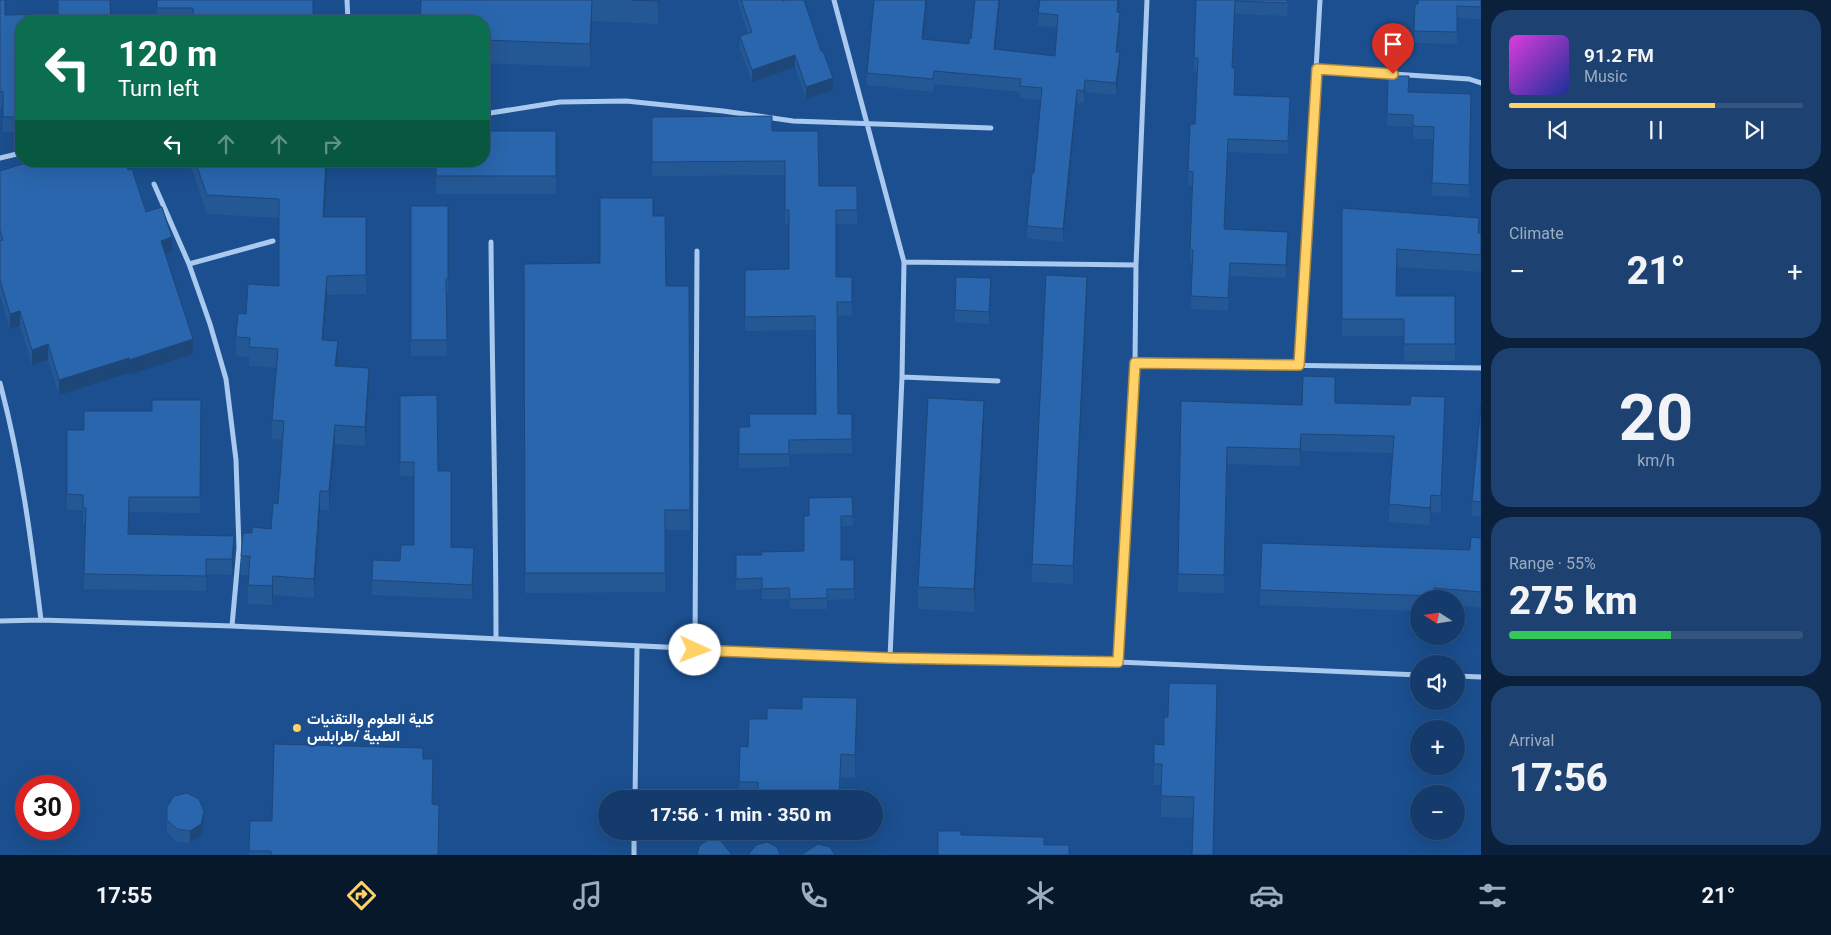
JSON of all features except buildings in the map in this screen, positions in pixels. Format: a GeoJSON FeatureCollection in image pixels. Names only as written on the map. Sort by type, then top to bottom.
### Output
{"type":"FeatureCollection","features":[{"type":"Feature","properties":{"kind":"street"},"geometry":{"type":"LineString","coordinates":[[347,0],[348,15]]}},
{"type":"Feature","properties":{"kind":"street"},"geometry":{"type":"LineString","coordinates":[[834,0],[904,262],[902,377],[890,658]]}},
{"type":"Feature","properties":{"kind":"street"},"geometry":{"type":"LineString","coordinates":[[1118,662],[1135,363],[1136,265],[1147,0]]}},
{"type":"Feature","properties":{"kind":"street"},"geometry":{"type":"LineString","coordinates":[[1299,365],[1320,0]]}},
{"type":"Feature","properties":{"kind":"street"},"geometry":{"type":"LineString","coordinates":[[1317,69],[1469,79],[1481,83]]}},
{"type":"Feature","properties":{"kind":"street"},"geometry":{"type":"LineString","coordinates":[[490,113],[560,102],[626,101],[793,121],[991,128]]}},
{"type":"Feature","properties":{"kind":"street"},"geometry":{"type":"LineString","coordinates":[[0,158],[15,154]]}},
{"type":"Feature","properties":{"kind":"street"},"geometry":{"type":"LineString","coordinates":[[154,184],[189,264],[210,324],[226,379],[236,460],[239,548],[232,626]]}},
{"type":"Feature","properties":{"kind":"street"},"geometry":{"type":"LineString","coordinates":[[189,264],[273,241]]}},
{"type":"Feature","properties":{"kind":"street"},"geometry":{"type":"LineString","coordinates":[[491,242],[492,374],[496,490],[496,638]]}},
{"type":"Feature","properties":{"kind":"street"},"geometry":{"type":"LineString","coordinates":[[695,650],[697,251]]}},
{"type":"Feature","properties":{"kind":"street"},"geometry":{"type":"LineString","coordinates":[[904,262],[1136,265]]}},
{"type":"Feature","properties":{"kind":"street"},"geometry":{"type":"LineString","coordinates":[[1135,363],[1481,368]]}},
{"type":"Feature","properties":{"kind":"street"},"geometry":{"type":"LineString","coordinates":[[902,377],[998,380]]}},
{"type":"Feature","properties":{"kind":"street"},"geometry":{"type":"LineString","coordinates":[[0,383],[13,431],[28,517],[40,620]]}},
{"type":"Feature","properties":{"kind":"street"},"geometry":{"type":"LineString","coordinates":[[0,621],[40,620],[232,626],[496,638],[695,650],[890,658],[1118,662],[1410,675]]}},
{"type":"Feature","properties":{"kind":"street"},"geometry":{"type":"LineString","coordinates":[[635,790],[636,647]]}},
{"type":"Feature","properties":{"kind":"street"},"geometry":{"type":"LineString","coordinates":[[1465,676],[1481,677]]}},
{"type":"Feature","properties":{"kind":"street"},"geometry":{"type":"LineString","coordinates":[[634,840],[634,855]]}},
{"type":"Feature","properties":{"kind":"place","name":"كلية العلوم والتقنيات الطبية /طرابلس"},"geometry":{"type":"Point","coordinates":[297,728]}},
{"type":"Feature","properties":{"kind":"route"},"geometry":{"type":"LineString","coordinates":[[695,650],[890,658],[1118,662],[1135,363],[1299,365],[1317,69],[1393,74]]}}]}
